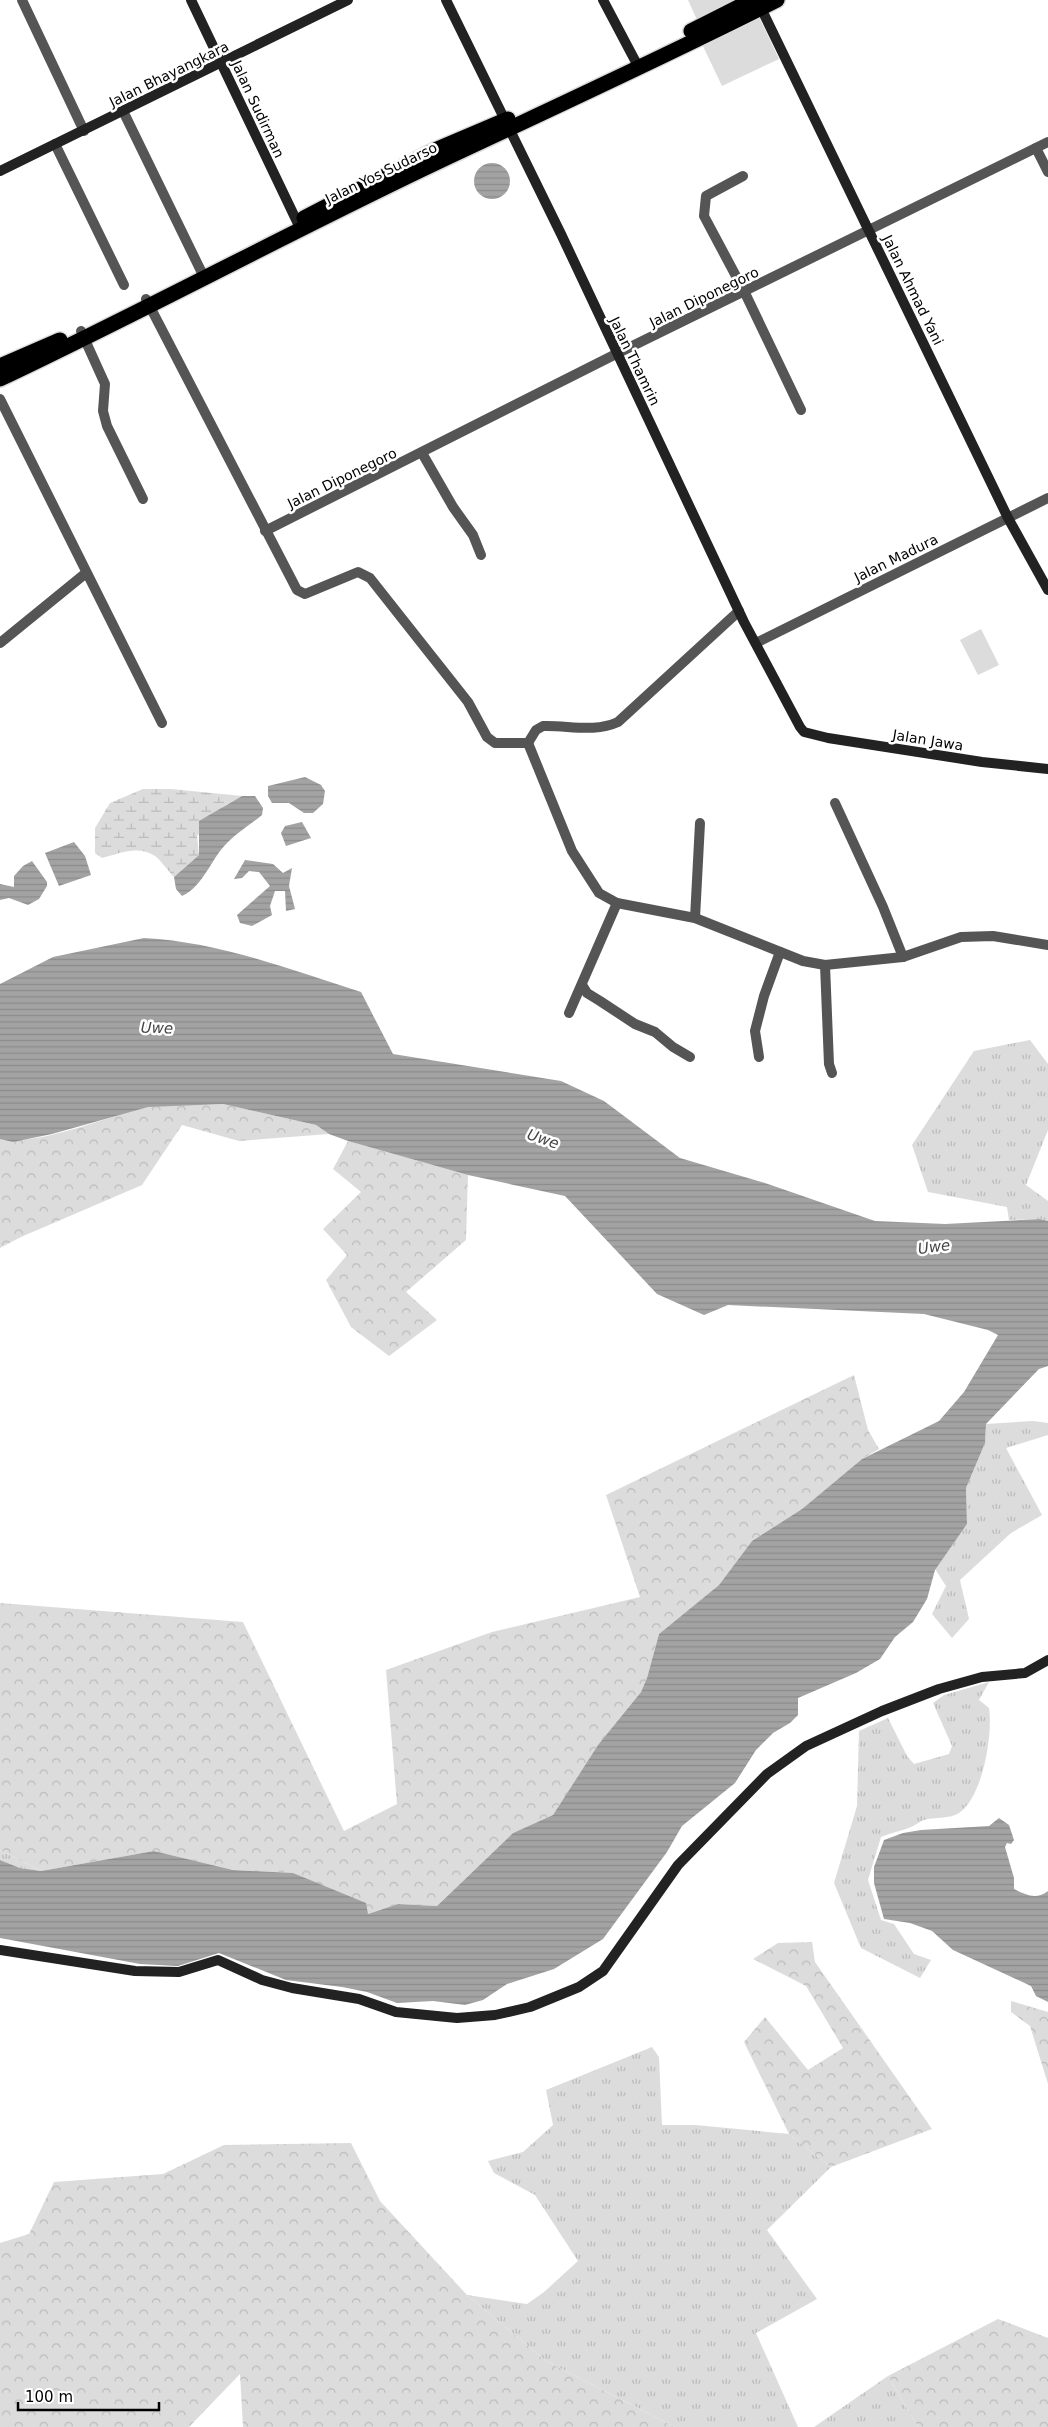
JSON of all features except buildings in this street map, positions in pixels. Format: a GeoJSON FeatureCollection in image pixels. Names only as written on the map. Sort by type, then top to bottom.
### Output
{"type":"FeatureCollection","features":[{"type":"Feature","properties":{"kind":"highway","name":"Jalan Yos Sudarso"},"geometry":{"type":"LineString","coordinates":[[148,303],[202,272],[636,64],[757,3],[777,0]]}},
{"type":"Feature","properties":{"kind":"highway","name":"Jalan Yos Sudarso"},"geometry":{"type":"LineString","coordinates":[[0,379],[299,226]]}},
{"type":"Feature","properties":{"kind":"highway","name":"Jalan Yos Sudarso"},"geometry":{"type":"LineString","coordinates":[[0,366],[83,335]]}},
{"type":"Feature","properties":{"kind":"street"},"geometry":{"type":"LineString","coordinates":[[22,0],[84,131]]}},
{"type":"Feature","properties":{"kind":"street","name":"Jalan Sudirman"},"geometry":{"type":"LineString","coordinates":[[191,0],[299,226]]}},
{"type":"Feature","properties":{"kind":"street","name":"Jalan Bhayangkara"},"geometry":{"type":"LineString","coordinates":[[0,171],[222,64],[348,0]]}},
{"type":"Feature","properties":{"kind":"street","name":"Jalan Thamrin"},"geometry":{"type":"LineString","coordinates":[[446,0],[508,125],[739,611],[804,732]]}},
{"type":"Feature","properties":{"kind":"street"},"geometry":{"type":"LineString","coordinates":[[603,0],[636,64]]}},
{"type":"Feature","properties":{"kind":"street","name":"Jalan Ahmad Yani"},"geometry":{"type":"LineString","coordinates":[[757,3],[1008,518],[1048,590]]}},
{"type":"Feature","properties":{"kind":"street"},"geometry":{"type":"LineString","coordinates":[[123,111],[202,272]]}},
{"type":"Feature","properties":{"kind":"street","name":"Jalan Diponegoro"},"geometry":{"type":"LineString","coordinates":[[266,531],[616,354],[870,232],[1048,142]]}},
{"type":"Feature","properties":{"kind":"street"},"geometry":{"type":"LineString","coordinates":[[55,144],[124,286]]}},
{"type":"Feature","properties":{"kind":"street"},"geometry":{"type":"LineString","coordinates":[[1036,148],[1048,172]]}},
{"type":"Feature","properties":{"kind":"street"},"geometry":{"type":"LineString","coordinates":[[743,176],[706,196],[704,216],[745,293],[801,410]]}},
{"type":"Feature","properties":{"kind":"street"},"geometry":{"type":"LineString","coordinates":[[148,303],[297,590],[305,594],[358,572],[370,578],[468,702],[487,737],[495,743],[528,743]]}},
{"type":"Feature","properties":{"kind":"street"},"geometry":{"type":"LineString","coordinates":[[83,335],[105,384],[103,412],[107,426],[143,499]]}},
{"type":"Feature","properties":{"kind":"street"},"geometry":{"type":"LineString","coordinates":[[0,399],[162,723]]}},
{"type":"Feature","properties":{"kind":"street"},"geometry":{"type":"LineString","coordinates":[[422,453],[453,507],[473,535],[481,556]]}},
{"type":"Feature","properties":{"kind":"street","name":"Jalan Madura"},"geometry":{"type":"LineString","coordinates":[[756,643],[1048,498]]}},
{"type":"Feature","properties":{"kind":"street"},"geometry":{"type":"LineString","coordinates":[[0,644],[86,574]]}},
{"type":"Feature","properties":{"kind":"street"},"geometry":{"type":"LineString","coordinates":[[528,743],[536,730],[543,726],[592,729],[618,722],[739,611]]}},
{"type":"Feature","properties":{"kind":"street","name":"Jalan Jawa"},"geometry":{"type":"LineString","coordinates":[[804,732],[828,738],[982,762],[1048,769]]}},
{"type":"Feature","properties":{"kind":"street"},"geometry":{"type":"LineString","coordinates":[[528,743],[572,851],[599,893],[617,903],[695,918],[803,961],[825,965],[903,956],[961,937],[993,936],[1048,945]]}},
{"type":"Feature","properties":{"kind":"street"},"geometry":{"type":"LineString","coordinates":[[835,803],[883,907],[903,956]]}},
{"type":"Feature","properties":{"kind":"street"},"geometry":{"type":"LineString","coordinates":[[695,918],[700,824]]}},
{"type":"Feature","properties":{"kind":"street"},"geometry":{"type":"LineString","coordinates":[[569,1013],[617,903]]}},
{"type":"Feature","properties":{"kind":"street"},"geometry":{"type":"LineString","coordinates":[[759,1057],[755,1031],[764,996],[780,952]]}},
{"type":"Feature","properties":{"kind":"street"},"geometry":{"type":"LineString","coordinates":[[825,965],[829,1064],[832,1073]]}},
{"type":"Feature","properties":{"kind":"street"},"geometry":{"type":"LineString","coordinates":[[582,985],[594,997],[635,1024],[655,1032],[673,1047],[690,1057]]}},
{"type":"Feature","properties":{"kind":"street"},"geometry":{"type":"LineString","coordinates":[[0,1950],[135,1972],[179,1972],[218,1960],[262,1980],[292,1988],[359,1999],[396,2012],[417,2016],[457,2018],[495,2015],[530,2007],[579,1987],[603,1971],[692,1848],[738,1805],[767,1774],[806,1746],[882,1710],[939,1689],[982,1677],[1025,1673],[1048,1660]]}},
{"type":"Feature","properties":{"kind":"green space"},"geometry":{"type":"Polygon","coordinates":[[[688,0],[744,0],[698,22],[688,0]]]}},
{"type":"Feature","properties":{"kind":"green space"},"geometry":{"type":"Polygon","coordinates":[[[759,17],[779,59],[722,86],[701,42],[759,17]]]}},
{"type":"Feature","properties":{"kind":"green space"},"geometry":{"type":"Polygon","coordinates":[[[981,629],[999,665],[978,675],[960,640],[981,629]]]}},
{"type":"Feature","properties":{"kind":"green space"},"geometry":{"type":"Polygon","coordinates":[[[143,789],[171,789],[242,796],[224,806],[197,836],[199,855],[174,877],[157,858],[149,853],[136,850],[102,858],[95,853],[95,828],[110,803],[143,789]]]}},
{"type":"Feature","properties":{"kind":"green space"},"geometry":{"type":"Polygon","coordinates":[[[1030,1040],[1048,1064],[1048,1130],[1026,1185],[1048,1201],[1048,1221],[1040,1219],[1009,1220],[1007,1207],[928,1192],[912,1145],[974,1051],[1030,1040]]]}},
{"type":"Feature","properties":{"kind":"green space"},"geometry":{"type":"Polygon","coordinates":[[[223,1104],[316,1125],[329,1134],[239,1141],[182,1125],[142,1185],[21,1237],[0,1248],[0,1139],[16,1140],[53,1135],[155,1105],[223,1104]]]}},
{"type":"Feature","properties":{"kind":"green space"},"geometry":{"type":"Polygon","coordinates":[[[348,1141],[468,1175],[466,1240],[406,1292],[437,1320],[389,1356],[351,1327],[326,1280],[347,1255],[323,1229],[361,1192],[333,1169],[348,1141]]]}},
{"type":"Feature","properties":{"kind":"green space"},"geometry":{"type":"Polygon","coordinates":[[[854,1375],[868,1430],[879,1449],[862,1459],[802,1509],[752,1541],[719,1585],[659,1634],[647,1678],[641,1692],[598,1745],[553,1815],[513,1833],[437,1906],[398,1904],[368,1914],[293,1873],[233,1870],[154,1851],[41,1871],[0,1850],[0,1603],[243,1622],[344,1831],[397,1804],[386,1670],[492,1632],[640,1597],[606,1495],[854,1375]]]}},
{"type":"Feature","properties":{"kind":"green space"},"geometry":{"type":"Polygon","coordinates":[[[1033,1421],[1048,1423],[1048,1435],[1006,1448],[1042,1515],[1011,1533],[960,1580],[969,1619],[952,1638],[932,1614],[946,1586],[935,1569],[967,1524],[966,1488],[985,1443],[986,1424],[1033,1421]]]}},
{"type":"Feature","properties":{"kind":"green space"},"geometry":{"type":"Polygon","coordinates":[[[989,1682],[979,1700],[989,1708],[988,1748],[980,1780],[974,1794],[967,1805],[955,1815],[924,1820],[911,1827],[881,1837],[868,1880],[881,1920],[894,1924],[914,1954],[931,1960],[920,1978],[861,1948],[834,1883],[857,1806],[859,1731],[888,1718],[907,1756],[914,1764],[949,1754],[952,1746],[933,1703],[944,1695],[989,1682]]]}},
{"type":"Feature","properties":{"kind":"green space"},"geometry":{"type":"Polygon","coordinates":[[[0,1850],[41,1871],[20,1868],[0,1860],[0,1850]]]}},
{"type":"Feature","properties":{"kind":"green space"},"geometry":{"type":"Polygon","coordinates":[[[812,1942],[815,1962],[932,2129],[831,2167],[789,2134],[744,2042],[765,2017],[808,2070],[843,2048],[806,1986],[753,1959],[778,1943],[812,1942]]]}},
{"type":"Feature","properties":{"kind":"green space"},"geometry":{"type":"Polygon","coordinates":[[[1011,2001],[1048,2012],[1048,2084],[1030,2026],[1011,2012],[1011,2001]]]}},
{"type":"Feature","properties":{"kind":"green space"},"geometry":{"type":"Polygon","coordinates":[[[652,2047],[659,2057],[662,2125],[695,2125],[789,2134],[831,2167],[767,2230],[817,2299],[756,2333],[798,2427],[675,2427],[546,2361],[467,2295],[527,2304],[544,2292],[578,2261],[535,2195],[494,2173],[488,2161],[523,2152],[553,2125],[546,2090],[652,2047]]]}},
{"type":"Feature","properties":{"kind":"green space"},"geometry":{"type":"Polygon","coordinates":[[[351,2143],[380,2201],[467,2295],[546,2361],[675,2427],[243,2427],[240,2374],[189,2427],[0,2427],[0,2243],[29,2234],[54,2182],[163,2174],[224,2145],[351,2143]]]}},
{"type":"Feature","properties":{"kind":"green space"},"geometry":{"type":"Polygon","coordinates":[[[998,2319],[1048,2338],[1048,2427],[918,2427],[888,2376],[998,2319]]]}},
{"type":"Feature","properties":{"kind":"green space"},"geometry":{"type":"Polygon","coordinates":[[[888,2376],[918,2427],[814,2427],[888,2376]]]}},
{"type":"Feature","properties":{"kind":"water"},"geometry":{"type":"Polygon","coordinates":[[[492,163],[505,168],[510,181],[505,194],[492,199],[479,194],[474,181],[479,168],[492,163]]]}},
{"type":"Feature","properties":{"kind":"water"},"geometry":{"type":"Polygon","coordinates":[[[305,777],[321,785],[325,791],[323,804],[313,813],[304,813],[289,803],[272,803],[268,796],[268,786],[305,777]]]}},
{"type":"Feature","properties":{"kind":"water"},"geometry":{"type":"Polygon","coordinates":[[[242,796],[255,796],[263,808],[262,815],[228,842],[202,879],[182,896],[176,889],[174,877],[199,855],[199,821],[242,796]]]}},
{"type":"Feature","properties":{"kind":"water"},"geometry":{"type":"Polygon","coordinates":[[[302,822],[311,838],[286,846],[281,833],[285,826],[302,822]]]}},
{"type":"Feature","properties":{"kind":"water"},"geometry":{"type":"Polygon","coordinates":[[[74,842],[85,856],[91,875],[59,886],[45,853],[74,842]]]}},
{"type":"Feature","properties":{"kind":"water"},"geometry":{"type":"Polygon","coordinates":[[[245,860],[273,864],[283,873],[292,868],[289,886],[295,909],[286,911],[285,891],[275,891],[270,906],[272,915],[252,926],[240,923],[237,915],[270,886],[259,872],[249,871],[242,878],[234,879],[245,860]]]}},
{"type":"Feature","properties":{"kind":"water"},"geometry":{"type":"Polygon","coordinates":[[[32,861],[47,882],[47,886],[39,899],[28,905],[9,898],[0,900],[0,884],[14,887],[14,876],[23,866],[32,861]]]}},
{"type":"Feature","properties":{"kind":"water","name":"Uwe"},"geometry":{"type":"Polygon","coordinates":[[[144,938],[199,945],[227,951],[361,992],[393,1054],[561,1081],[604,1101],[680,1158],[765,1183],[875,1221],[945,1224],[1040,1219],[1048,1221],[1048,1366],[1039,1369],[986,1424],[985,1443],[966,1488],[967,1524],[935,1570],[927,1599],[913,1622],[895,1637],[880,1659],[856,1673],[798,1698],[798,1715],[790,1723],[773,1733],[756,1750],[735,1783],[682,1826],[667,1852],[603,1939],[554,1969],[507,1984],[483,2000],[465,2005],[433,2001],[397,2003],[367,1992],[286,1980],[219,1953],[178,1966],[140,1964],[0,1938],[0,1860],[20,1868],[41,1871],[154,1851],[233,1870],[293,1873],[366,1903],[368,1914],[398,1904],[437,1906],[513,1833],[553,1815],[598,1745],[641,1692],[647,1678],[659,1634],[719,1585],[752,1541],[802,1509],[862,1459],[939,1421],[964,1392],[998,1335],[988,1330],[924,1314],[728,1305],[704,1315],[657,1294],[565,1196],[468,1175],[348,1141],[329,1134],[316,1125],[223,1104],[148,1107],[52,1134],[13,1142],[0,1139],[0,984],[53,957],[144,938]]]}},
{"type":"Feature","properties":{"kind":"water"},"geometry":{"type":"Polygon","coordinates":[[[999,1818],[1009,1825],[1014,1840],[1011,1844],[1007,1843],[1005,1847],[1014,1878],[1014,1889],[1027,1895],[1035,1896],[1048,1891],[1048,2002],[1036,1996],[1031,1986],[953,1950],[932,1931],[910,1923],[884,1919],[874,1883],[874,1867],[884,1840],[903,1833],[921,1830],[989,1826],[999,1818]]]}}]}
